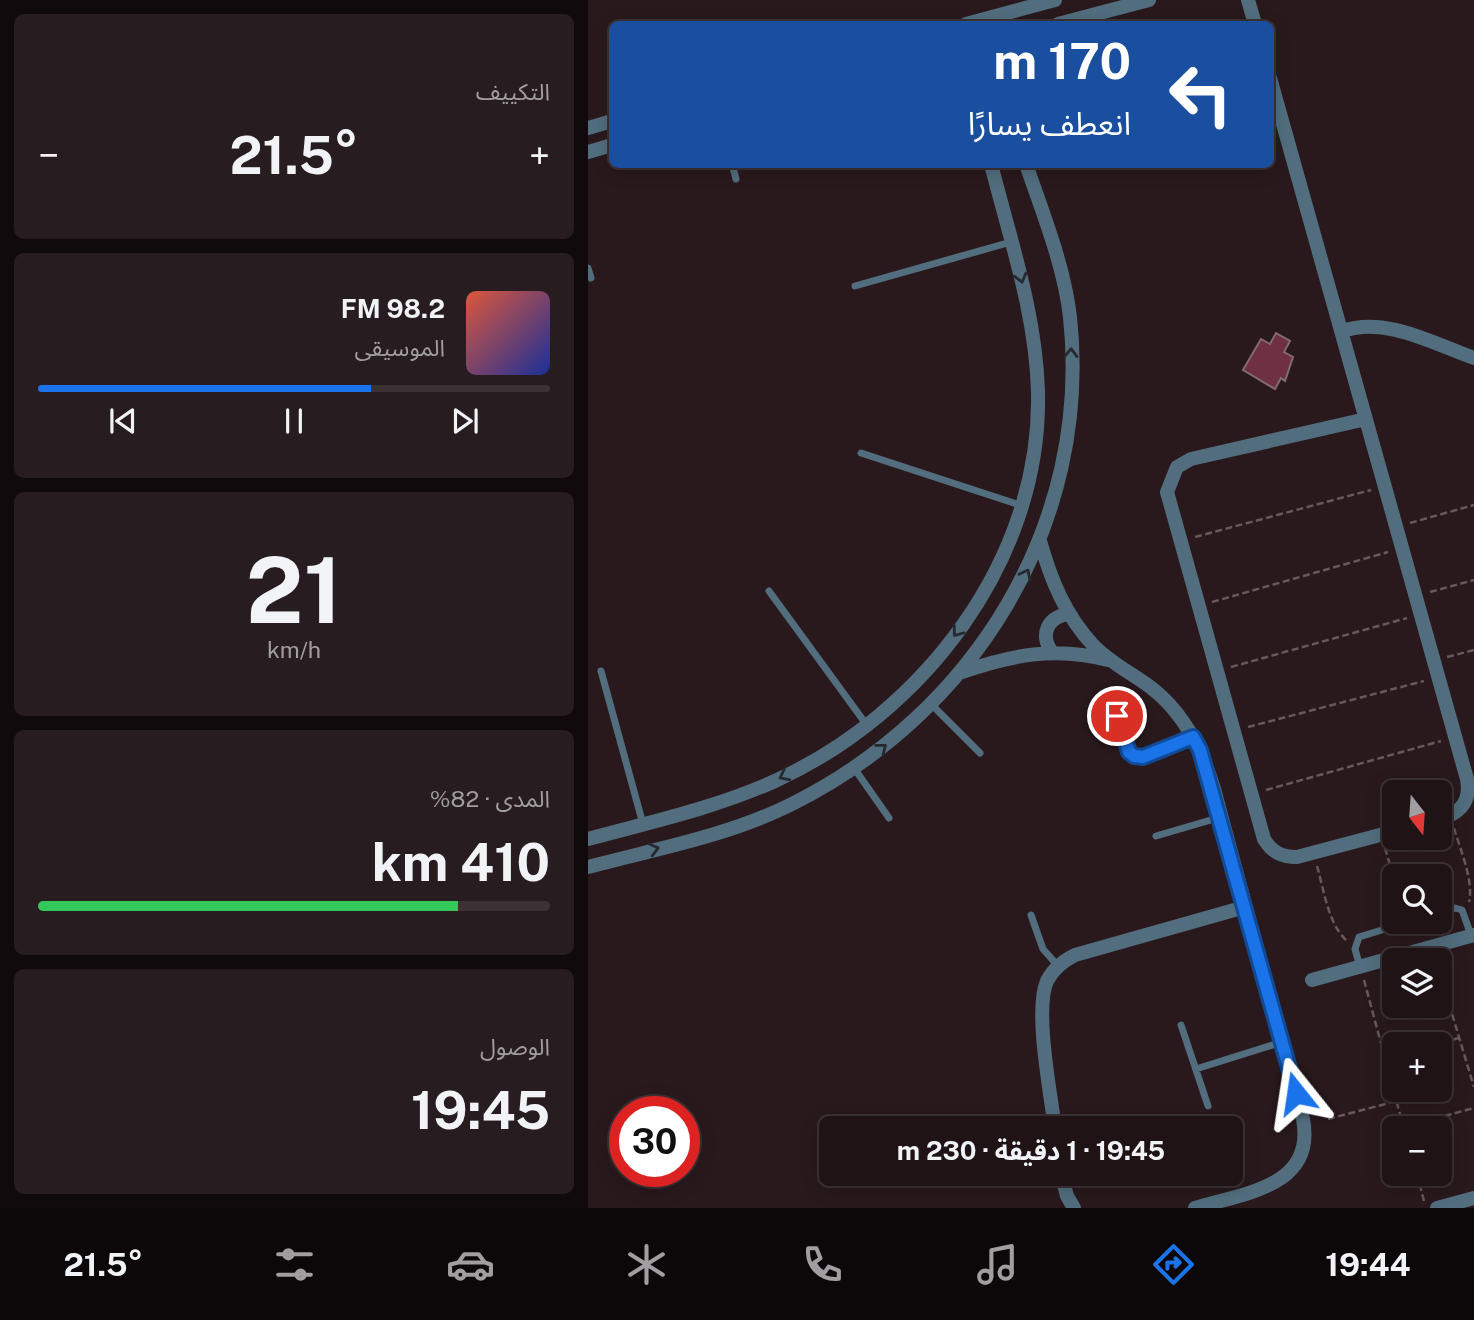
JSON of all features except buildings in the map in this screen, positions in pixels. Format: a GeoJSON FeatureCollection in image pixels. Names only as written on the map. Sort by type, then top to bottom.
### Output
{"type":"FeatureCollection","features":[{"type":"Feature","properties":{"kind":"street"},"geometry":{"type":"LineString","coordinates":[[977,21],[1055,0]]}},
{"type":"Feature","properties":{"kind":"street"},"geometry":{"type":"LineString","coordinates":[[1069,21],[1149,0]]}},
{"type":"Feature","properties":{"kind":"street"},"geometry":{"type":"LineString","coordinates":[[1248,0],[1254,21]]}},
{"type":"Feature","properties":{"kind":"street"},"geometry":{"type":"LineString","coordinates":[[1274,92],[1343,331],[1469,791],[1466,802],[1452,812]]}},
{"type":"Feature","properties":{"kind":"street"},"geometry":{"type":"LineString","coordinates":[[588,128],[609,122]]}},
{"type":"Feature","properties":{"kind":"street"},"geometry":{"type":"LineString","coordinates":[[588,152],[609,146]]}},
{"type":"Feature","properties":{"kind":"street"},"geometry":{"type":"LineString","coordinates":[[588,839],[718,803],[776,780],[831,750],[867,724],[921,676],[958,631],[1000,564],[1023,506],[1033,470],[1038,390],[1028,309],[992,168]]}},
{"type":"Feature","properties":{"kind":"street"},"geometry":{"type":"LineString","coordinates":[[588,867],[758,819],[818,790],[854,768],[896,737],[962,673],[1015,595],[1053,507],[1066,448],[1072,341],[1066,293],[1027,168]]}},
{"type":"Feature","properties":{"kind":"street"},"geometry":{"type":"LineString","coordinates":[[1343,331],[1365,325],[1384,327],[1474,358]]}},
{"type":"Feature","properties":{"kind":"street"},"geometry":{"type":"LineString","coordinates":[[1366,419],[1191,459],[1177,467],[1167,492],[1215,671],[1269,847],[1287,857],[1314,853],[1382,835]]}},
{"type":"Feature","properties":{"kind":"street"},"geometry":{"type":"LineString","coordinates":[[1040,541],[1057,591],[1069,614],[1110,661],[1154,690],[1193,737],[1208,768],[1305,1130],[1301,1157],[1284,1177],[1272,1184],[1195,1208]]}},
{"type":"Feature","properties":{"kind":"street"},"geometry":{"type":"LineString","coordinates":[[1052,652],[1046,640],[1047,627],[1056,617],[1069,614]]}},
{"type":"Feature","properties":{"kind":"street"},"geometry":{"type":"LineString","coordinates":[[962,673],[1006,657],[1052,652],[1110,661]]}},
{"type":"Feature","properties":{"kind":"street"},"geometry":{"type":"LineString","coordinates":[[607,834],[613,860]]}},
{"type":"Feature","properties":{"kind":"street"},"geometry":{"type":"LineString","coordinates":[[1054,1116],[1043,1002],[1047,982],[1058,966],[1074,955],[1245,906]]}},
{"type":"Feature","properties":{"kind":"street"},"geometry":{"type":"LineString","coordinates":[[1312,980],[1473,935]]}},
{"type":"Feature","properties":{"kind":"street"},"geometry":{"type":"LineString","coordinates":[[1064,1186],[1074,1208]]}},
{"type":"Feature","properties":{"kind":"street"},"geometry":{"type":"LineString","coordinates":[[1437,1208],[1474,1198]]}},
{"type":"Feature","properties":{"kind":"lane"},"geometry":{"type":"LineString","coordinates":[[733,168],[736,179]]}},
{"type":"Feature","properties":{"kind":"lane"},"geometry":{"type":"LineString","coordinates":[[855,286],[1011,242]]}},
{"type":"Feature","properties":{"kind":"lane"},"geometry":{"type":"LineString","coordinates":[[588,268],[591,278]]}},
{"type":"Feature","properties":{"kind":"lane"},"geometry":{"type":"LineString","coordinates":[[861,453],[1023,506]]}},
{"type":"Feature","properties":{"kind":"lane"},"geometry":{"type":"LineString","coordinates":[[769,591],[867,724]]}},
{"type":"Feature","properties":{"kind":"lane"},"geometry":{"type":"LineString","coordinates":[[601,671],[643,824]]}},
{"type":"Feature","properties":{"kind":"lane"},"geometry":{"type":"LineString","coordinates":[[931,704],[980,753]]}},
{"type":"Feature","properties":{"kind":"lane"},"geometry":{"type":"LineString","coordinates":[[1117,716],[1129,752],[1134,756],[1143,757],[1193,737]]}},
{"type":"Feature","properties":{"kind":"lane"},"geometry":{"type":"LineString","coordinates":[[854,768],[889,818]]}},
{"type":"Feature","properties":{"kind":"lane"},"geometry":{"type":"LineString","coordinates":[[1156,836],[1221,817]]}},
{"type":"Feature","properties":{"kind":"lane"},"geometry":{"type":"LineString","coordinates":[[1452,909],[1462,910],[1473,935]]}},
{"type":"Feature","properties":{"kind":"lane"},"geometry":{"type":"LineString","coordinates":[[1031,915],[1043,949],[1058,966]]}},
{"type":"Feature","properties":{"kind":"lane"},"geometry":{"type":"LineString","coordinates":[[1360,967],[1355,944],[1359,937],[1382,930]]}},
{"type":"Feature","properties":{"kind":"lane"},"geometry":{"type":"LineString","coordinates":[[1181,1026],[1208,1106]]}},
{"type":"Feature","properties":{"kind":"lane"},"geometry":{"type":"LineString","coordinates":[[1196,1069],[1282,1042]]}},
{"type":"Feature","properties":{"kind":"path"},"geometry":{"type":"LineString","coordinates":[[1179,541],[1384,486]]}},
{"type":"Feature","properties":{"kind":"path"},"geometry":{"type":"LineString","coordinates":[[1395,527],[1474,505]]}},
{"type":"Feature","properties":{"kind":"path"},"geometry":{"type":"LineString","coordinates":[[1197,606],[1401,549]]}},
{"type":"Feature","properties":{"kind":"path"},"geometry":{"type":"LineString","coordinates":[[1415,597],[1474,580]]}},
{"type":"Feature","properties":{"kind":"path"},"geometry":{"type":"LineString","coordinates":[[1215,671],[1420,614]]}},
{"type":"Feature","properties":{"kind":"path"},"geometry":{"type":"LineString","coordinates":[[1433,661],[1474,650]]}},
{"type":"Feature","properties":{"kind":"path"},"geometry":{"type":"LineString","coordinates":[[1233,731],[1438,677]]}},
{"type":"Feature","properties":{"kind":"path"},"geometry":{"type":"LineString","coordinates":[[1251,794],[1455,737]]}},
{"type":"Feature","properties":{"kind":"path"},"geometry":{"type":"LineString","coordinates":[[1452,837],[1472,894],[1462,910]]}},
{"type":"Feature","properties":{"kind":"path"},"geometry":{"type":"LineString","coordinates":[[1314,853],[1338,933],[1355,944]]}},
{"type":"Feature","properties":{"kind":"path"},"geometry":{"type":"LineString","coordinates":[[1360,967],[1382,1046]]}},
{"type":"Feature","properties":{"kind":"path"},"geometry":{"type":"LineString","coordinates":[[1452,1014],[1474,1087]]}},
{"type":"Feature","properties":{"kind":"path"},"geometry":{"type":"LineString","coordinates":[[1452,1040],[1459,1038]]}},
{"type":"Feature","properties":{"kind":"path"},"geometry":{"type":"LineString","coordinates":[[1328,1119],[1393,1102]]}},
{"type":"Feature","properties":{"kind":"path"},"geometry":{"type":"LineString","coordinates":[[1446,1116],[1474,1108]]}},
{"type":"Feature","properties":{"kind":"path"},"geometry":{"type":"LineString","coordinates":[[1420,1186],[1426,1208]]}},
{"type":"Feature","properties":{"kind":"route"},"geometry":{"type":"LineString","coordinates":[[1117,716],[1131,755],[1143,757],[1193,737],[1200,750],[1218,803],[1296,1093]]}}]}
